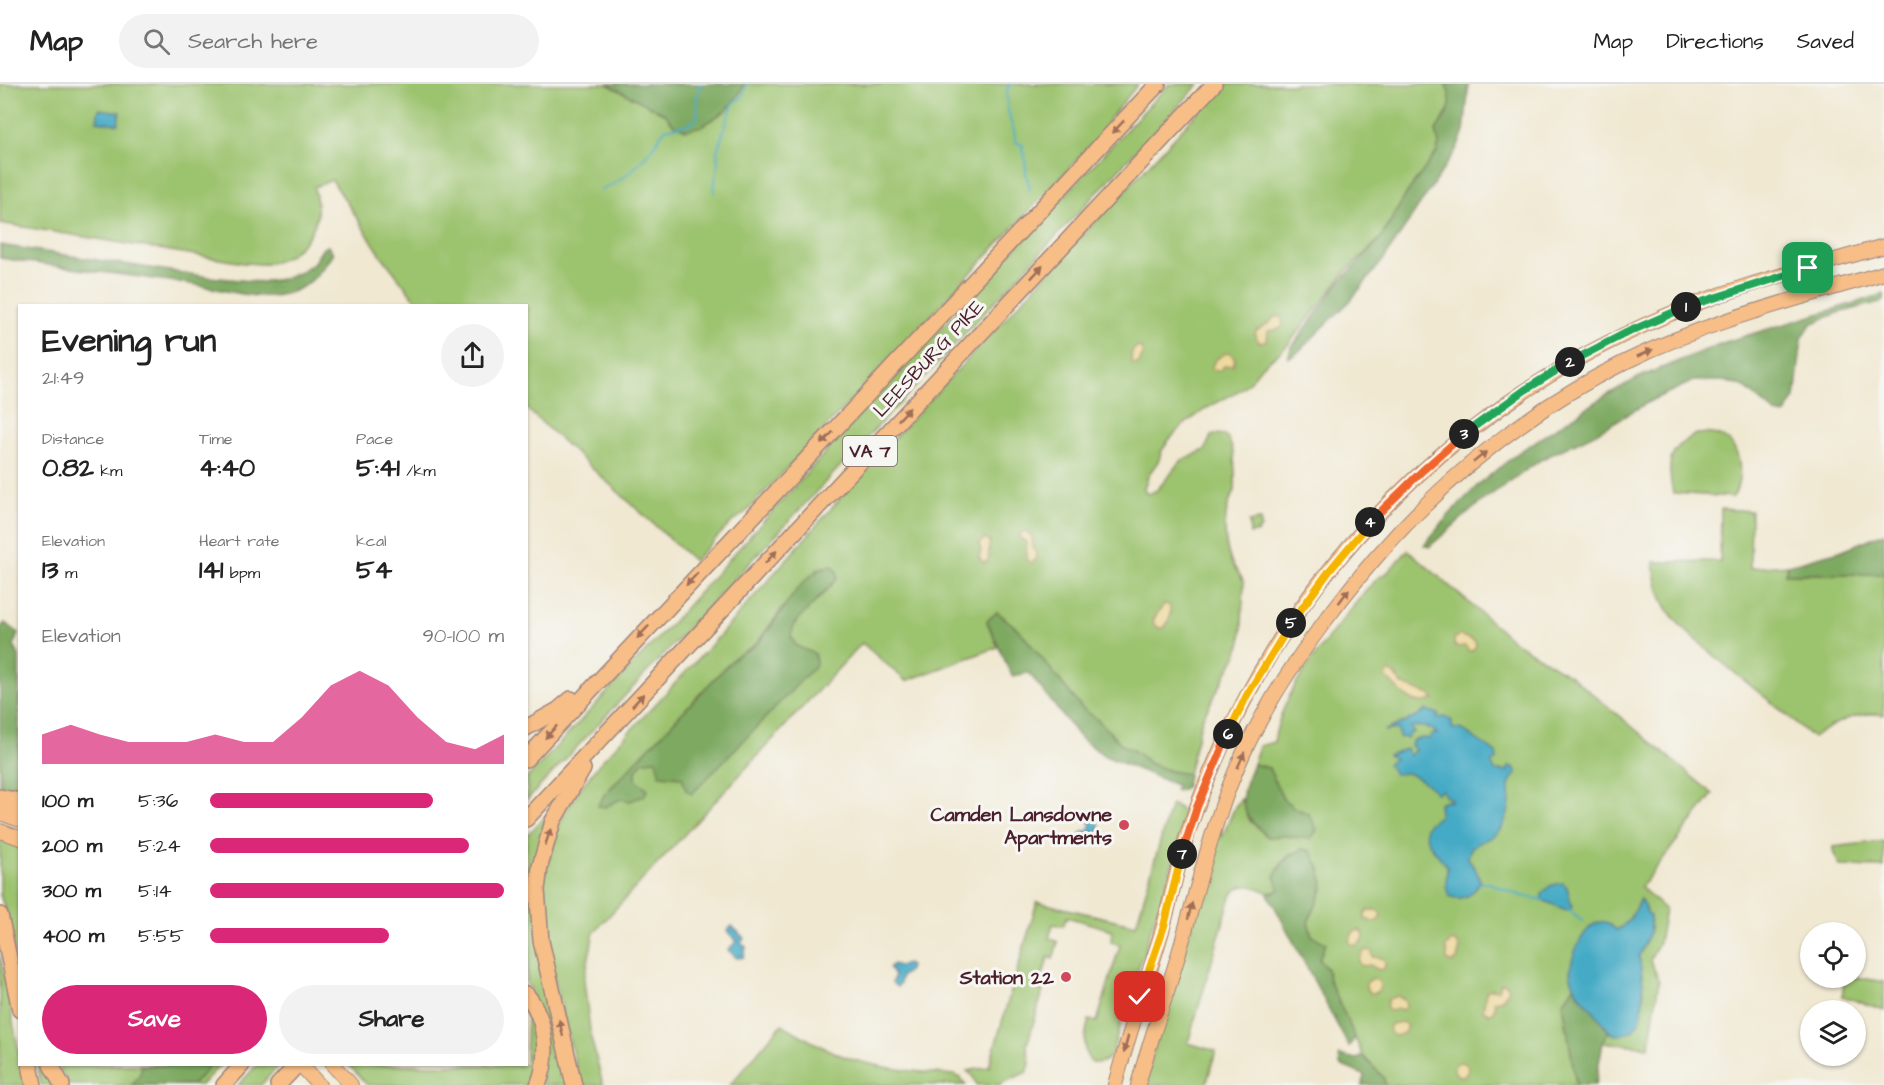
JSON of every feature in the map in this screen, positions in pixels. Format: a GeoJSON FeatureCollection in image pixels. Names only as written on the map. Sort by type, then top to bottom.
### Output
{"type":"FeatureCollection","features":[{"type":"Feature","properties":{"kind":"highway","name":"LEESBURG PIKE"},"geometry":{"type":"LineString","coordinates":[[528,757],[979,278],[1158,84]]}},
{"type":"Feature","properties":{"kind":"highway","name":"LEESBURG PIKE"},"geometry":{"type":"LineString","coordinates":[[528,817],[1214,84]]}},
{"type":"Feature","properties":{"kind":"highway"},"geometry":{"type":"LineString","coordinates":[[528,727],[558,710],[619,658]]}},
{"type":"Feature","properties":{"kind":"highway"},"geometry":{"type":"LineString","coordinates":[[574,1085],[541,941],[537,890],[540,866],[553,821],[577,777],[612,728]]}},
{"type":"Feature","properties":{"kind":"highway"},"geometry":{"type":"LineString","coordinates":[[0,797],[18,801]]}},
{"type":"Feature","properties":{"kind":"highway"},"geometry":{"type":"LineString","coordinates":[[0,915],[18,1000]]}},
{"type":"Feature","properties":{"kind":"highway"},"geometry":{"type":"LineString","coordinates":[[528,997],[539,1015],[544,1036],[545,1054],[538,1085]]}},
{"type":"Feature","properties":{"kind":"highway"},"geometry":{"type":"LineString","coordinates":[[30,1066],[34,1085]]}},
{"type":"Feature","properties":{"kind":"highway"},"geometry":{"type":"LineString","coordinates":[[52,1066],[62,1085]]}},
{"type":"Feature","properties":{"kind":"highway"},"geometry":{"type":"LineString","coordinates":[[224,1084],[241,1066]]}},
{"type":"Feature","properties":{"kind":"highway"},"geometry":{"type":"LineString","coordinates":[[278,1085],[296,1066]]}},
{"type":"Feature","properties":{"kind":"main road"},"geometry":{"type":"LineString","coordinates":[[1115,1085],[1130,1030],[1164,926],[1188,833],[1229,731],[1264,664],[1303,605],[1372,520],[1454,442],[1525,390],[1588,352],[1693,304],[1884,246]]}},
{"type":"Feature","properties":{"kind":"main road"},"geometry":{"type":"LineString","coordinates":[[1138,1085],[1155,1023],[1179,953],[1218,814],[1251,738],[1277,688],[1310,641],[1353,584],[1412,518],[1463,471],[1515,430],[1554,403],[1626,362],[1725,321],[1884,273]]}},
{"type":"Feature","properties":{"kind":"main road"},"geometry":{"type":"LineString","coordinates":[[0,802],[18,809]]}},
{"type":"Feature","properties":{"kind":"main road"},"geometry":{"type":"LineString","coordinates":[[0,813],[18,819]]}},
{"type":"Feature","properties":{"kind":"main road"},"geometry":{"type":"LineString","coordinates":[[0,831],[18,837]]}},
{"type":"Feature","properties":{"kind":"main road"},"geometry":{"type":"LineString","coordinates":[[302,1066],[319,1085]]}},
{"type":"Feature","properties":{"kind":"main road"},"geometry":{"type":"LineString","coordinates":[[334,1067],[351,1085]]}},
{"type":"Feature","properties":{"kind":"green space"},"geometry":{"type":"Polygon","coordinates":[[[0,84],[607,84],[666,114],[674,125],[740,93],[744,84],[1138,84],[1108,121],[1108,127],[746,512],[732,522],[694,561],[528,410],[528,304],[418,304],[381,255],[332,180],[314,187],[317,216],[305,241],[282,259],[264,264],[244,263],[0,223],[0,84]]]}},
{"type":"Feature","properties":{"kind":"green space"},"geometry":{"type":"Polygon","coordinates":[[[607,84],[744,84],[727,110],[702,126],[686,130],[674,125],[665,114],[607,84]]]}},
{"type":"Feature","properties":{"kind":"green space"},"geometry":{"type":"Polygon","coordinates":[[[1169,84],[1199,84],[528,799],[528,777],[671,624],[848,427],[1169,84]]]}},
{"type":"Feature","properties":{"kind":"green space"},"geometry":{"type":"Polygon","coordinates":[[[1224,84],[1446,84],[1450,104],[1436,130],[1439,144],[1437,152],[1407,193],[1381,238],[1347,270],[1286,347],[1261,367],[1240,390],[1207,408],[1181,427],[1168,441],[1149,474],[1144,488],[1149,494],[1157,490],[1182,460],[1205,450],[1211,436],[1220,434],[1226,437],[1233,452],[1235,491],[1228,507],[1225,535],[1231,561],[1244,582],[1241,642],[1236,656],[1202,719],[1188,774],[1170,771],[1148,763],[1138,753],[1122,745],[1098,720],[1081,707],[1020,631],[997,612],[987,622],[998,647],[906,681],[862,643],[594,932],[584,981],[591,1038],[603,1085],[580,1085],[542,925],[543,880],[564,814],[599,764],[714,642],[880,453],[1224,84]],[[832,566],[819,568],[782,609],[755,645],[735,657],[604,795],[630,801],[636,780],[636,770],[643,761],[657,760],[660,774],[682,777],[686,790],[815,654],[796,646],[790,636],[794,624],[837,579],[832,566]]]}},
{"type":"Feature","properties":{"kind":"green space"},"geometry":{"type":"Polygon","coordinates":[[[1446,84],[1469,84],[1464,132],[1456,150],[1384,259],[1350,301],[1296,354],[1288,358],[1291,348],[1337,285],[1381,238],[1407,193],[1437,152],[1439,144],[1436,130],[1450,104],[1446,84]]]}},
{"type":"Feature","properties":{"kind":"green space"},"geometry":{"type":"Polygon","coordinates":[[[0,245],[209,277],[261,282],[282,279],[298,273],[313,264],[323,248],[328,246],[333,253],[316,275],[300,288],[281,295],[255,296],[191,284],[0,258],[0,245]]]}},
{"type":"Feature","properties":{"kind":"green space"},"geometry":{"type":"Polygon","coordinates":[[[1884,294],[1884,301],[1835,314],[1811,324],[1802,338],[1795,398],[1784,415],[1775,413],[1743,386],[1723,381],[1694,381],[1652,400],[1594,434],[1542,459],[1482,501],[1429,547],[1424,545],[1479,484],[1519,452],[1605,396],[1640,377],[1722,343],[1884,294]]]}},
{"type":"Feature","properties":{"kind":"green space"},"geometry":{"type":"Polygon","coordinates":[[[1697,434],[1722,437],[1730,442],[1735,450],[1740,469],[1733,497],[1673,493],[1670,474],[1672,458],[1680,445],[1697,434]]]}},
{"type":"Feature","properties":{"kind":"green space"},"geometry":{"type":"Polygon","coordinates":[[[1721,509],[1751,511],[1750,568],[1788,565],[1785,574],[1884,574],[1884,715],[1856,716],[1829,727],[1813,738],[1686,631],[1672,615],[1660,593],[1654,562],[1720,561],[1721,509]]]}},
{"type":"Feature","properties":{"kind":"green space"},"geometry":{"type":"Polygon","coordinates":[[[1261,520],[1261,528],[1258,532],[1250,534],[1249,522],[1261,520]]]}},
{"type":"Feature","properties":{"kind":"green space"},"geometry":{"type":"Polygon","coordinates":[[[1884,533],[1884,574],[1785,574],[1788,565],[1840,551],[1884,533]]]}},
{"type":"Feature","properties":{"kind":"green space"},"geometry":{"type":"Polygon","coordinates":[[[1408,550],[1513,641],[1571,676],[1713,794],[1641,887],[1665,910],[1659,942],[1650,960],[1659,980],[1649,1047],[1603,1042],[1608,1032],[1613,1034],[1639,1022],[1644,992],[1639,956],[1650,932],[1650,917],[1640,900],[1628,920],[1617,930],[1601,922],[1591,928],[1570,971],[1575,985],[1563,1003],[1576,1085],[1385,1085],[1384,1078],[1363,1056],[1329,980],[1327,969],[1319,959],[1325,944],[1312,936],[1308,922],[1323,890],[1322,877],[1291,854],[1281,863],[1274,877],[1281,890],[1268,893],[1253,886],[1244,886],[1231,896],[1188,1043],[1216,1051],[1206,1085],[1147,1085],[1151,1060],[1220,827],[1222,837],[1241,799],[1250,821],[1268,837],[1302,838],[1309,814],[1283,799],[1269,769],[1253,764],[1259,746],[1274,742],[1287,700],[1310,662],[1365,591],[1388,572],[1408,550]]]}},
{"type":"Feature","properties":{"kind":"green space"},"geometry":{"type":"Polygon","coordinates":[[[832,565],[837,571],[837,579],[794,624],[791,636],[796,646],[815,654],[816,665],[692,794],[686,790],[682,777],[660,775],[656,760],[643,761],[636,770],[636,780],[648,789],[644,796],[630,801],[621,799],[605,807],[598,806],[604,795],[735,657],[753,647],[764,636],[809,577],[832,565]]]}},
{"type":"Feature","properties":{"kind":"green space"},"geometry":{"type":"Polygon","coordinates":[[[997,612],[1020,631],[1081,707],[1098,720],[1122,745],[1138,753],[1149,763],[1170,771],[1188,774],[1186,787],[1175,790],[1176,785],[1105,756],[1080,738],[1029,673],[1012,676],[987,621],[997,612]]]}},
{"type":"Feature","properties":{"kind":"green space"},"geometry":{"type":"Polygon","coordinates":[[[5,623],[18,633],[14,645],[18,654],[18,789],[0,785],[0,628],[5,623]]]}},
{"type":"Feature","properties":{"kind":"green space"},"geometry":{"type":"Polygon","coordinates":[[[1253,764],[1269,768],[1283,799],[1309,814],[1317,830],[1311,839],[1286,836],[1268,837],[1251,820],[1243,804],[1243,796],[1253,764]]]}},
{"type":"Feature","properties":{"kind":"green space"},"geometry":{"type":"Polygon","coordinates":[[[560,801],[535,872],[570,1085],[543,1085],[532,991],[528,985],[528,834],[560,801]]]}},
{"type":"Feature","properties":{"kind":"green space"},"geometry":{"type":"Polygon","coordinates":[[[1171,804],[1181,810],[1186,820],[1112,1054],[1103,1061],[1093,1062],[1087,1056],[1085,1038],[1089,1020],[1097,1022],[1120,945],[1111,942],[1112,930],[1067,917],[1063,926],[1053,924],[1049,938],[1058,942],[1053,959],[1048,957],[1039,989],[1043,991],[1027,1045],[1030,1064],[1027,1072],[998,1085],[977,1085],[967,1071],[989,1067],[1037,902],[1136,925],[1171,804]]]}},
{"type":"Feature","properties":{"kind":"green space"},"geometry":{"type":"Polygon","coordinates":[[[0,839],[18,845],[18,970],[9,921],[0,895],[0,839]]]}},
{"type":"Feature","properties":{"kind":"green space"},"geometry":{"type":"Polygon","coordinates":[[[1884,841],[1884,867],[1839,866],[1833,847],[1884,841]]]}},
{"type":"Feature","properties":{"kind":"green space"},"geometry":{"type":"Polygon","coordinates":[[[1302,849],[1311,851],[1323,880],[1320,895],[1308,922],[1312,936],[1326,943],[1319,959],[1327,969],[1329,980],[1355,1037],[1349,1047],[1268,894],[1280,890],[1274,877],[1285,860],[1302,849]]]}},
{"type":"Feature","properties":{"kind":"green space"},"geometry":{"type":"Polygon","coordinates":[[[0,952],[18,1048],[18,1066],[22,1066],[26,1085],[0,1085],[0,952]]]}},
{"type":"Feature","properties":{"kind":"green space"},"geometry":{"type":"Polygon","coordinates":[[[1866,979],[1884,982],[1884,1010],[1866,1004],[1866,1000],[1854,1000],[1842,996],[1843,988],[1866,988],[1866,979]]]}},
{"type":"Feature","properties":{"kind":"green space"},"geometry":{"type":"Polygon","coordinates":[[[1575,985],[1577,992],[1600,1018],[1608,1032],[1603,1042],[1595,1085],[1576,1085],[1563,1003],[1575,985]]]}},
{"type":"Feature","properties":{"kind":"green space"},"geometry":{"type":"Polygon","coordinates":[[[528,1007],[538,1044],[534,1074],[530,1085],[367,1085],[350,1066],[528,1066],[528,1007]]]}},
{"type":"Feature","properties":{"kind":"green space"},"geometry":{"type":"Polygon","coordinates":[[[782,1024],[820,1046],[851,1059],[896,1069],[955,1075],[961,1078],[966,1085],[730,1085],[782,1024]]]}},
{"type":"Feature","properties":{"kind":"green space"},"geometry":{"type":"Polygon","coordinates":[[[1339,1055],[1356,1059],[1363,1056],[1384,1078],[1385,1085],[1362,1085],[1364,1075],[1340,1065],[1339,1055]]]}},
{"type":"Feature","properties":{"kind":"green space"},"geometry":{"type":"Polygon","coordinates":[[[37,1066],[44,1066],[53,1085],[41,1085],[37,1066]]]}},
{"type":"Feature","properties":{"kind":"green space"},"geometry":{"type":"Polygon","coordinates":[[[59,1066],[219,1066],[201,1085],[69,1085],[59,1066]]]}},
{"type":"Feature","properties":{"kind":"green space"},"geometry":{"type":"Polygon","coordinates":[[[142,1066],[208,1066],[192,1085],[132,1085],[140,1074],[142,1066]]]}},
{"type":"Feature","properties":{"kind":"green space"},"geometry":{"type":"Polygon","coordinates":[[[256,1066],[278,1066],[261,1085],[238,1085],[256,1066]]]}},
{"type":"Feature","properties":{"kind":"sand"},"geometry":{"type":"Polygon","coordinates":[[[1276,316],[1282,318],[1283,326],[1268,331],[1267,341],[1259,342],[1255,336],[1256,331],[1276,316]]]}},
{"type":"Feature","properties":{"kind":"sand"},"geometry":{"type":"Polygon","coordinates":[[[1137,347],[1141,348],[1143,353],[1140,362],[1135,365],[1132,363],[1131,356],[1137,347]]]}},
{"type":"Feature","properties":{"kind":"sand"},"geometry":{"type":"Polygon","coordinates":[[[1230,353],[1235,359],[1233,365],[1224,366],[1219,371],[1213,370],[1216,359],[1230,353]]]}},
{"type":"Feature","properties":{"kind":"sand"},"geometry":{"type":"Polygon","coordinates":[[[1026,531],[1032,537],[1033,549],[1037,555],[1036,560],[1030,563],[1027,560],[1026,542],[1019,537],[1026,531]]]}},
{"type":"Feature","properties":{"kind":"sand"},"geometry":{"type":"Polygon","coordinates":[[[985,538],[990,542],[989,558],[987,562],[983,562],[979,558],[981,550],[979,544],[985,538]]]}},
{"type":"Feature","properties":{"kind":"sand"},"geometry":{"type":"Polygon","coordinates":[[[1164,604],[1169,605],[1170,608],[1169,620],[1164,628],[1160,628],[1153,620],[1164,604]]]}},
{"type":"Feature","properties":{"kind":"sand"},"geometry":{"type":"Polygon","coordinates":[[[1460,635],[1475,641],[1476,646],[1472,651],[1465,646],[1454,645],[1454,638],[1460,635]]]}},
{"type":"Feature","properties":{"kind":"sand"},"geometry":{"type":"Polygon","coordinates":[[[1388,672],[1395,674],[1401,684],[1432,696],[1434,699],[1420,702],[1408,698],[1387,678],[1388,672]]]}},
{"type":"Feature","properties":{"kind":"sand"},"geometry":{"type":"Polygon","coordinates":[[[1369,910],[1380,912],[1381,916],[1378,921],[1365,919],[1365,913],[1369,910]]]}},
{"type":"Feature","properties":{"kind":"sand"},"geometry":{"type":"Polygon","coordinates":[[[1359,930],[1363,932],[1364,938],[1358,945],[1352,945],[1349,942],[1353,932],[1359,930]]]}},
{"type":"Feature","properties":{"kind":"sand"},"geometry":{"type":"Polygon","coordinates":[[[1452,941],[1460,948],[1457,960],[1453,963],[1447,960],[1445,947],[1452,941]]]}},
{"type":"Feature","properties":{"kind":"sand"},"geometry":{"type":"Polygon","coordinates":[[[1369,950],[1373,957],[1382,958],[1385,961],[1385,968],[1379,970],[1370,965],[1360,964],[1359,960],[1364,951],[1369,950]]]}},
{"type":"Feature","properties":{"kind":"sand"},"geometry":{"type":"Polygon","coordinates":[[[1370,979],[1376,979],[1380,986],[1376,993],[1370,993],[1366,989],[1366,983],[1370,979]]]}},
{"type":"Feature","properties":{"kind":"sand"},"geometry":{"type":"Polygon","coordinates":[[[1501,983],[1507,984],[1509,990],[1502,999],[1494,1001],[1495,1008],[1490,1014],[1483,1010],[1486,992],[1490,989],[1498,990],[1501,983]]]}},
{"type":"Feature","properties":{"kind":"sand"},"geometry":{"type":"Polygon","coordinates":[[[1398,996],[1405,1000],[1406,1007],[1402,1010],[1397,1008],[1393,1011],[1388,1010],[1386,1007],[1388,999],[1398,996]]]}},
{"type":"Feature","properties":{"kind":"sand"},"geometry":{"type":"Polygon","coordinates":[[[1402,1022],[1407,1026],[1404,1033],[1396,1036],[1391,1034],[1389,1030],[1391,1024],[1402,1022]]]}},
{"type":"Feature","properties":{"kind":"sand"},"geometry":{"type":"Polygon","coordinates":[[[1461,1062],[1466,1064],[1468,1069],[1466,1074],[1461,1076],[1456,1074],[1454,1069],[1456,1064],[1461,1062]]]}},
{"type":"Feature","properties":{"kind":"water"},"geometry":{"type":"Polygon","coordinates":[[[99,109],[120,112],[118,124],[97,121],[99,109]]]}},
{"type":"Feature","properties":{"kind":"water"},"geometry":{"type":"Polygon","coordinates":[[[1426,710],[1439,714],[1437,718],[1450,719],[1452,728],[1463,730],[1496,753],[1497,760],[1493,761],[1492,765],[1495,771],[1508,771],[1508,767],[1514,767],[1517,774],[1510,784],[1510,804],[1502,827],[1495,835],[1471,848],[1468,858],[1480,881],[1472,893],[1459,898],[1449,896],[1446,886],[1447,867],[1425,835],[1428,824],[1440,815],[1439,803],[1446,800],[1450,802],[1451,799],[1445,796],[1442,790],[1436,793],[1426,783],[1408,773],[1394,774],[1388,764],[1394,759],[1388,755],[1407,749],[1409,756],[1415,750],[1411,745],[1413,740],[1428,739],[1433,734],[1437,734],[1432,729],[1422,727],[1410,727],[1414,732],[1407,738],[1399,737],[1398,729],[1384,731],[1404,722],[1407,723],[1408,720],[1426,710]]]}},
{"type":"Feature","properties":{"kind":"water"},"geometry":{"type":"Polygon","coordinates":[[[1094,812],[1097,815],[1100,830],[1093,835],[1091,840],[1084,842],[1080,835],[1090,830],[1091,825],[1087,817],[1089,813],[1094,812]]]}},
{"type":"Feature","properties":{"kind":"water"},"geometry":{"type":"Polygon","coordinates":[[[1563,883],[1567,887],[1572,907],[1569,911],[1542,900],[1542,893],[1550,886],[1563,883]]]}},
{"type":"Feature","properties":{"kind":"water"},"geometry":{"type":"Polygon","coordinates":[[[1640,899],[1650,917],[1650,932],[1639,956],[1643,983],[1641,1017],[1634,1030],[1615,1035],[1608,1030],[1575,988],[1571,977],[1572,961],[1579,942],[1591,927],[1605,922],[1617,930],[1634,913],[1640,899]]]}},
{"type":"Feature","properties":{"kind":"water"},"geometry":{"type":"Polygon","coordinates":[[[732,926],[744,938],[741,942],[746,947],[744,957],[737,958],[728,950],[737,941],[727,931],[732,926]]]}},
{"type":"Feature","properties":{"kind":"water"},"geometry":{"type":"Polygon","coordinates":[[[893,964],[910,966],[901,977],[897,987],[892,983],[894,976],[889,968],[893,964]]]}},
{"type":"Feature","properties":{"kind":"waterway"},"geometry":{"type":"LineString","coordinates":[[601,190],[630,172],[665,129],[696,120],[700,84]]}},
{"type":"Feature","properties":{"kind":"waterway"},"geometry":{"type":"LineString","coordinates":[[715,192],[717,151],[732,106],[735,101],[742,98],[747,84]]}},
{"type":"Feature","properties":{"kind":"waterway"},"geometry":{"type":"LineString","coordinates":[[1012,84],[1007,89],[1008,112],[1015,142],[1023,145],[1022,152],[1025,154],[1030,190]]}},
{"type":"Feature","properties":{"kind":"waterway"},"geometry":{"type":"LineString","coordinates":[[1480,883],[1490,883],[1521,896],[1544,900]]}},
{"type":"Feature","properties":{"kind":"waterway"},"geometry":{"type":"LineString","coordinates":[[1569,909],[1582,921]]}},
{"type":"Feature","properties":{"kind":"place","name":"Camden Lansdowne Apartments"},"geometry":{"type":"Point","coordinates":[1124,825]}},
{"type":"Feature","properties":{"kind":"place","name":"Station 22"},"geometry":{"type":"Point","coordinates":[1066,977]}},
{"type":"Feature","properties":{"kind":"route"},"geometry":{"type":"LineString","coordinates":[[1140,997],[1164,926],[1188,833],[1214,764],[1234,720],[1264,664],[1303,605],[1372,520],[1454,442],[1525,390],[1588,352],[1693,304],[1808,268]]}}]}
